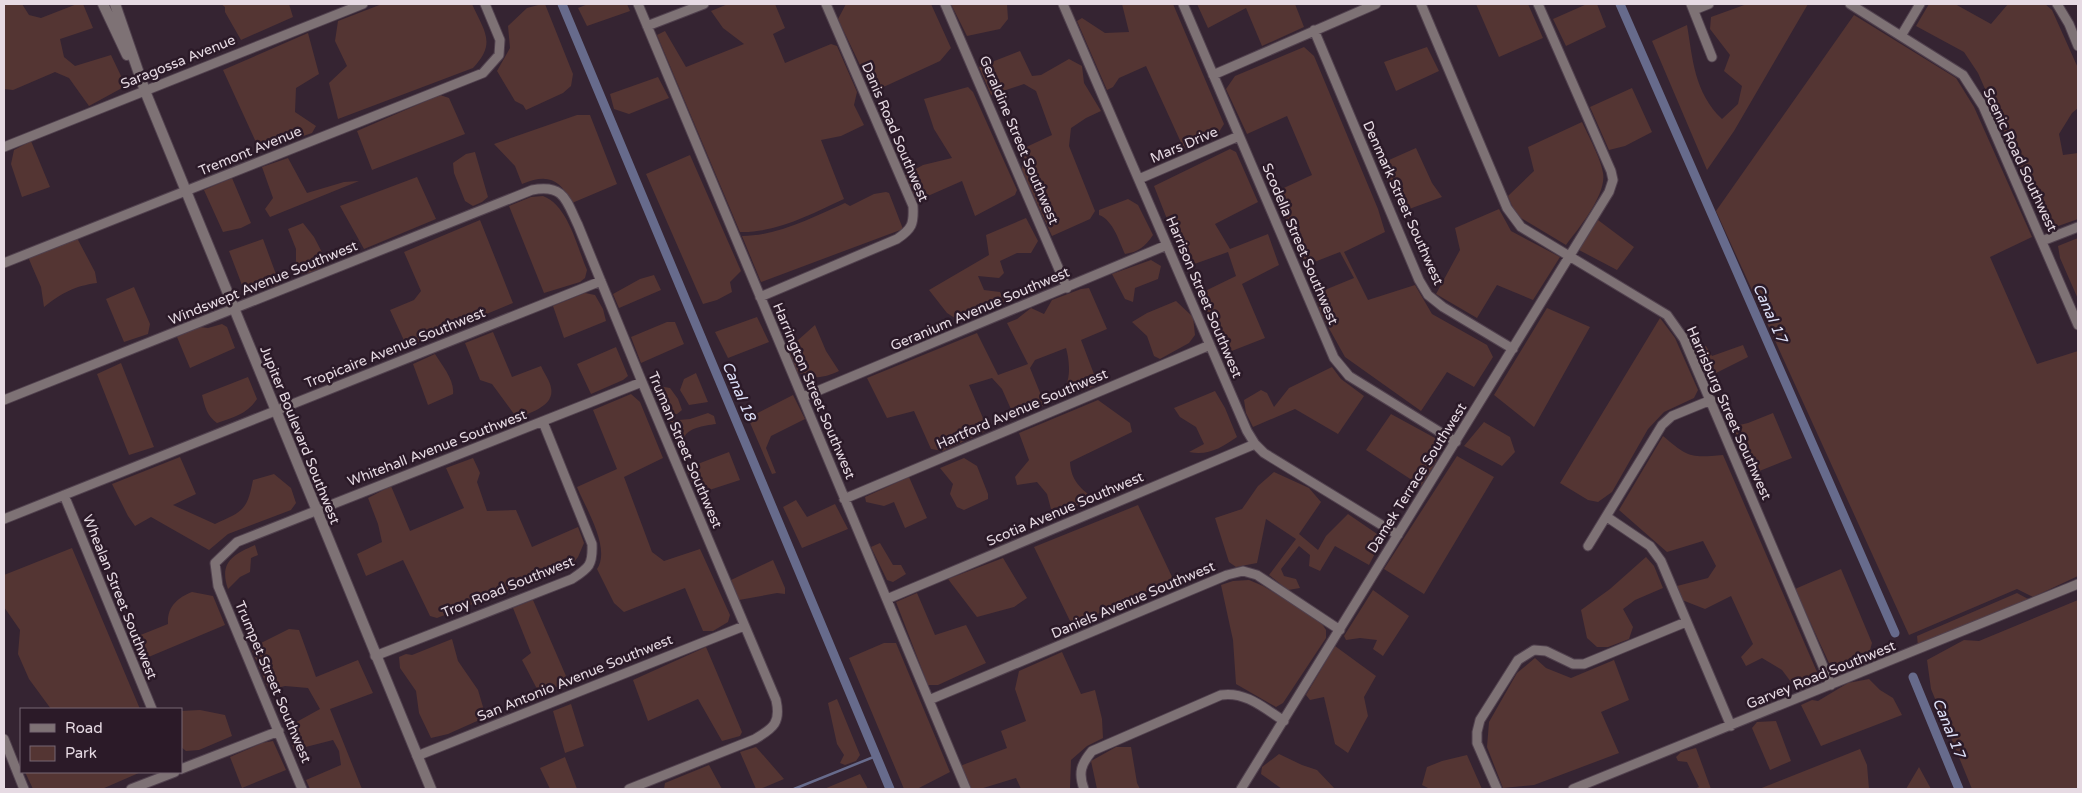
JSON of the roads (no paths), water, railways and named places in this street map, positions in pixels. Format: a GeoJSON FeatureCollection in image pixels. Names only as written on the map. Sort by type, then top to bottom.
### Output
{"type":"FeatureCollection","features":[{"type":"Feature","properties":{"kind":"street","name":"Jupiter Boulevard Southwest"},"geometry":{"type":"LineString","coordinates":[[103,4],[145,91]]}},
{"type":"Feature","properties":{"kind":"street","name":"Jupiter Boulevard Southwest"},"geometry":{"type":"LineString","coordinates":[[115,4],[145,91],[430,789]]}},
{"type":"Feature","properties":{"kind":"street","name":"Saragossa Avenue"},"geometry":{"type":"LineString","coordinates":[[4,147],[363,4]]}},
{"type":"Feature","properties":{"kind":"street","name":"Tremont Avenue"},"geometry":{"type":"LineString","coordinates":[[4,263],[483,73],[499,55],[500,40],[485,4]]}},
{"type":"Feature","properties":{"kind":"street","name":"Harrington Street Southwest"},"geometry":{"type":"LineString","coordinates":[[638,4],[966,789]]}},
{"type":"Feature","properties":{"kind":"street"},"geometry":{"type":"LineString","coordinates":[[647,26],[704,4]]}},
{"type":"Feature","properties":{"kind":"street","name":"Danis Road Southwest"},"geometry":{"type":"LineString","coordinates":[[760,297],[897,240],[907,232],[914,220],[913,206],[826,4]]}},
{"type":"Feature","properties":{"kind":"street","name":"Geraldine Street Southwest"},"geometry":{"type":"LineString","coordinates":[[945,4],[1067,288]]}},
{"type":"Feature","properties":{"kind":"street","name":"Harrison Street Southwest"},"geometry":{"type":"LineString","coordinates":[[1063,4],[1247,431],[1255,444],[1264,453],[1398,534]]}},
{"type":"Feature","properties":{"kind":"street","name":"Scodella Street Southwest"},"geometry":{"type":"LineString","coordinates":[[1182,4],[1334,358],[1349,376],[1456,442]]}},
{"type":"Feature","properties":{"kind":"street"},"geometry":{"type":"LineString","coordinates":[[1213,75],[1376,4]]}},
{"type":"Feature","properties":{"kind":"street","name":"Harrisburg Street Southwest"},"geometry":{"type":"LineString","coordinates":[[1421,4],[1507,208],[1521,227],[1667,315],[1684,339],[1831,685]]}},
{"type":"Feature","properties":{"kind":"street","name":"Damek Terrace Southwest"},"geometry":{"type":"LineString","coordinates":[[1242,789],[1609,192],[1613,180],[1611,170],[1538,4]]}},
{"type":"Feature","properties":{"kind":"street"},"geometry":{"type":"LineString","coordinates":[[1709,4],[1692,7],[1712,57]]}},
{"type":"Feature","properties":{"kind":"street","name":"Scenic Road Southwest"},"geometry":{"type":"LineString","coordinates":[[1850,4],[1962,75],[1983,106],[2078,325]]}},
{"type":"Feature","properties":{"kind":"street"},"geometry":{"type":"LineString","coordinates":[[1901,36],[1920,4]]}},
{"type":"Feature","properties":{"kind":"street"},"geometry":{"type":"LineString","coordinates":[[2057,4],[2069,24],[2078,46]]}},
{"type":"Feature","properties":{"kind":"street","name":"Denmark Street Southwest"},"geometry":{"type":"LineString","coordinates":[[1314,30],[1419,280],[1428,295],[1443,307],[1513,349]]}},
{"type":"Feature","properties":{"kind":"street","name":"Mars Drive"},"geometry":{"type":"LineString","coordinates":[[1139,179],[1239,136]]}},
{"type":"Feature","properties":{"kind":"street","name":"Truman Street Southwest"},"geometry":{"type":"LineString","coordinates":[[532,190],[547,187],[558,191],[567,201],[776,700],[778,710],[776,723],[767,732],[755,739],[629,789]]}},
{"type":"Feature","properties":{"kind":"street","name":"Windswept Avenue Southwest"},"geometry":{"type":"LineString","coordinates":[[4,400],[532,190]]}},
{"type":"Feature","properties":{"kind":"street"},"geometry":{"type":"LineString","coordinates":[[2042,242],[2078,227]]}},
{"type":"Feature","properties":{"kind":"street","name":"Geranium Avenue Southwest"},"geometry":{"type":"LineString","coordinates":[[803,397],[1167,245]]}},
{"type":"Feature","properties":{"kind":"street","name":"Tropicaire Avenue Southwest"},"geometry":{"type":"LineString","coordinates":[[4,519],[601,281]]}},
{"type":"Feature","properties":{"kind":"street","name":"Hartford Avenue Southwest"},"geometry":{"type":"LineString","coordinates":[[844,499],[1210,345]]}},
{"type":"Feature","properties":{"kind":"street","name":"Whitehall Avenue Southwest"},"geometry":{"type":"LineString","coordinates":[[218,586],[215,563],[238,542],[642,382]]}},
{"type":"Feature","properties":{"kind":"street"},"geometry":{"type":"LineString","coordinates":[[1588,546],[1662,425],[1672,416],[1711,400]]}},
{"type":"Feature","properties":{"kind":"street","name":"Troy Road Southwest"},"geometry":{"type":"LineString","coordinates":[[375,656],[572,579],[586,570],[593,559],[592,544],[543,422]]}},
{"type":"Feature","properties":{"kind":"street","name":"Scotia Avenue Southwest"},"geometry":{"type":"LineString","coordinates":[[887,599],[1255,444]]}},
{"type":"Feature","properties":{"kind":"street","name":"Whealan Street Southwest"},"geometry":{"type":"LineString","coordinates":[[64,495],[152,708]]}},
{"type":"Feature","properties":{"kind":"street"},"geometry":{"type":"LineString","coordinates":[[1607,517],[1650,546],[1661,561],[1731,726]]}},
{"type":"Feature","properties":{"kind":"street","name":"Daniels Avenue Southwest"},"geometry":{"type":"LineString","coordinates":[[929,700],[1227,575],[1243,571],[1257,575],[1340,630]]}},
{"type":"Feature","properties":{"kind":"street","name":"Garvey Road Southwest"},"geometry":{"type":"LineString","coordinates":[[1573,789],[2078,584]]}},
{"type":"Feature","properties":{"kind":"street","name":"Trumpet Street Southwest"},"geometry":{"type":"LineString","coordinates":[[218,586],[302,789]]}},
{"type":"Feature","properties":{"kind":"street"},"geometry":{"type":"LineString","coordinates":[[1497,789],[1478,743],[1477,732],[1480,720],[1518,660],[1534,650],[1546,651],[1573,664],[1584,664],[1686,622]]}},
{"type":"Feature","properties":{"kind":"street","name":"San Antonio Avenue Southwest"},"geometry":{"type":"LineString","coordinates":[[417,756],[744,626]]}},
{"type":"Feature","properties":{"kind":"street"},"geometry":{"type":"LineString","coordinates":[[1084,789],[1080,778],[1082,762],[1092,750],[1221,695],[1232,694],[1248,698],[1284,721]]}},
{"type":"Feature","properties":{"kind":"street"},"geometry":{"type":"LineString","coordinates":[[182,769],[279,731]]}},
{"type":"Feature","properties":{"kind":"street"},"geometry":{"type":"LineString","coordinates":[[4,739],[24,789]]}},
{"type":"Feature","properties":{"kind":"street"},"geometry":{"type":"LineString","coordinates":[[131,789],[172,773]]}},
{"type":"Feature","properties":{"kind":"waterway","name":"Canal 18"},"geometry":{"type":"LineString","coordinates":[[562,4],[890,789]]}},
{"type":"Feature","properties":{"kind":"waterway","name":"Canal 17"},"geometry":{"type":"LineString","coordinates":[[1620,4],[1895,633]]}},
{"type":"Feature","properties":{"kind":"waterway","name":"Canal 17"},"geometry":{"type":"LineString","coordinates":[[1913,677],[1959,789]]}},
{"type":"Feature","properties":{"kind":"waterway"},"geometry":{"type":"LineString","coordinates":[[794,789],[876,756]]}}]}
